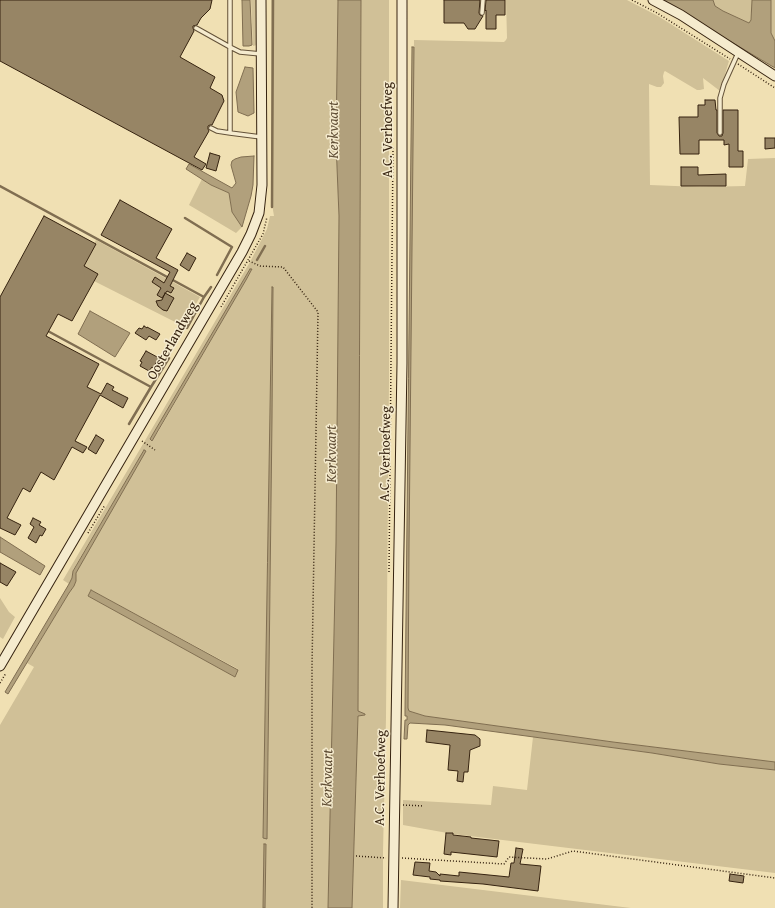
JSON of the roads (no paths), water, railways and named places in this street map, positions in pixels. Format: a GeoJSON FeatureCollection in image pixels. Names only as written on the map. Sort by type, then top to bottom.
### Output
{"type":"FeatureCollection","features":[{"type":"Feature","properties":{"kind":"street","name":"Oosterlandweg"},"geometry":{"type":"LineString","coordinates":[[0,666],[240,256],[251,234],[259,213],[262,185],[261,0]]}},
{"type":"Feature","properties":{"kind":"street","name":"A.C. Verhoefweg"},"geometry":{"type":"LineString","coordinates":[[393,908],[402,363],[402,0]]}},
{"type":"Feature","properties":{"kind":"street"},"geometry":{"type":"LineString","coordinates":[[653,0],[681,16],[775,76]]}},
{"type":"Feature","properties":{"kind":"lane"},"geometry":{"type":"LineString","coordinates":[[230,0],[230,133]]}},
{"type":"Feature","properties":{"kind":"lane"},"geometry":{"type":"LineString","coordinates":[[482,13],[483,0]]}},
{"type":"Feature","properties":{"kind":"lane"},"geometry":{"type":"LineString","coordinates":[[196,28],[240,52],[262,54]]}},
{"type":"Feature","properties":{"kind":"lane"},"geometry":{"type":"LineString","coordinates":[[720,133],[720,98],[724,84],[738,52]]}},
{"type":"Feature","properties":{"kind":"lane"},"geometry":{"type":"LineString","coordinates":[[211,128],[217,131],[262,137]]}},
{"type":"Feature","properties":{"kind":"waterway"},"geometry":{"type":"LineString","coordinates":[[272,207],[273,0]]}},
{"type":"Feature","properties":{"kind":"waterway"},"geometry":{"type":"LineString","coordinates":[[0,186],[204,297],[187,328]]}},
{"type":"Feature","properties":{"kind":"waterway"},"geometry":{"type":"LineString","coordinates":[[185,218],[232,247],[217,275]]}},
{"type":"Feature","properties":{"kind":"waterway"},"geometry":{"type":"LineString","coordinates":[[257,260],[265,246]]}},
{"type":"Feature","properties":{"kind":"waterway"},"geometry":{"type":"LineString","coordinates":[[204,297],[211,287]]}},
{"type":"Feature","properties":{"kind":"waterway"},"geometry":{"type":"LineString","coordinates":[[46,330],[151,387],[129,424]]}},
{"type":"Feature","properties":{"kind":"waterway"},"geometry":{"type":"LineString","coordinates":[[151,387],[169,358]]}},
{"type":"Feature","properties":{"kind":"water label","name":"Kerkvaart"},"geometry":{"type":"Point","coordinates":[334,130]}},
{"type":"Feature","properties":{"kind":"water label","name":"Kerkvaart"},"geometry":{"type":"Point","coordinates":[332,454]}},
{"type":"Feature","properties":{"kind":"water label","name":"Kerkvaart"},"geometry":{"type":"Point","coordinates":[328,778]}}]}
